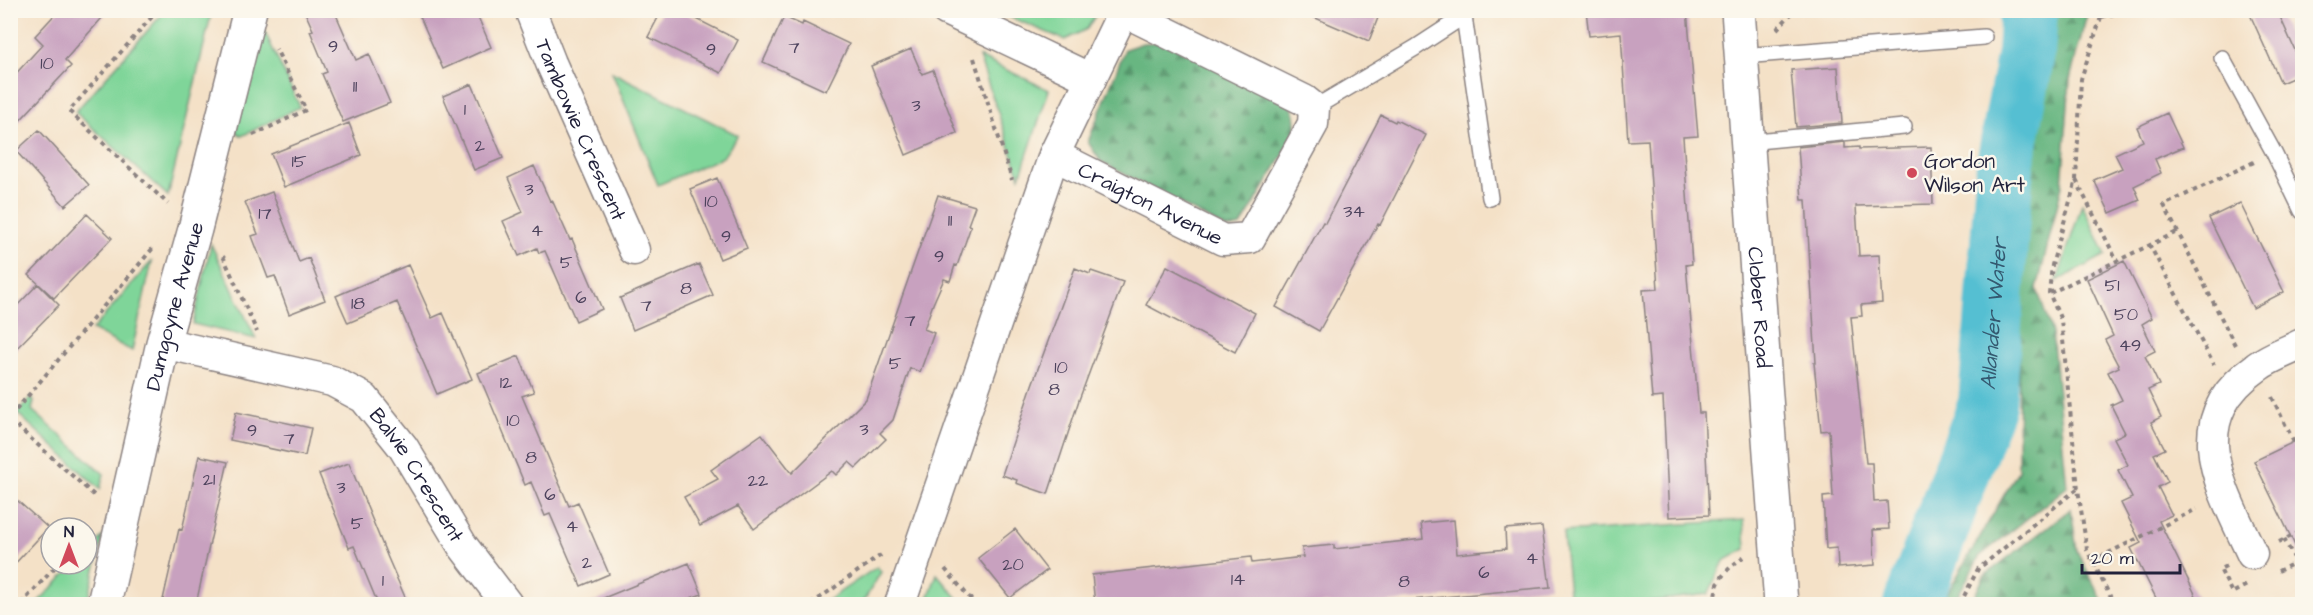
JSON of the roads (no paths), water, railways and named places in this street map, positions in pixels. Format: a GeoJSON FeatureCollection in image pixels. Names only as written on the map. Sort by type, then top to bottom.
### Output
{"type":"FeatureCollection","features":[{"type":"Feature","properties":{"kind":"street","name":"Dumgoyne Avenue"},"geometry":{"type":"LineString","coordinates":[[104,604],[163,343],[198,218],[250,10]]}},
{"type":"Feature","properties":{"kind":"street","name":"Tambowie Crescent"},"geometry":{"type":"LineString","coordinates":[[530,10],[550,63],[634,250]]}},
{"type":"Feature","properties":{"kind":"street","name":"Clober Road"},"geometry":{"type":"LineString","coordinates":[[1738,10],[1780,604]]}},
{"type":"Feature","properties":{"kind":"street","name":"Craigton Avenue"},"geometry":{"type":"LineString","coordinates":[[900,604],[1054,155],[1124,11],[1304,100],[1314,108],[1313,123],[1250,238],[1222,240],[1054,155]]}},
{"type":"Feature","properties":{"kind":"street"},"geometry":{"type":"LineString","coordinates":[[954,14],[1091,79]]}},
{"type":"Feature","properties":{"kind":"street","name":"Balvie Crescent"},"geometry":{"type":"LineString","coordinates":[[163,343],[332,381],[364,398],[404,447],[462,545],[507,604]]}},
{"type":"Feature","properties":{"kind":"street"},"geometry":{"type":"LineString","coordinates":[[2252,554],[2225,495],[2214,458],[2212,430],[2218,410],[2245,378],[2302,345]]}},
{"type":"Feature","properties":{"kind":"lane"},"geometry":{"type":"LineString","coordinates":[[1314,108],[1415,48],[1464,13],[1490,198]]}},
{"type":"Feature","properties":{"kind":"lane"},"geometry":{"type":"LineString","coordinates":[[1742,56],[1984,37]]}},
{"type":"Feature","properties":{"kind":"lane"},"geometry":{"type":"LineString","coordinates":[[2222,58],[2274,153],[2302,211]]}},
{"type":"Feature","properties":{"kind":"lane"},"geometry":{"type":"LineString","coordinates":[[1746,142],[1904,127]]}},
{"type":"Feature","properties":{"kind":"waterway","name":"Allander Water"},"geometry":{"type":"LineString","coordinates":[[1912,604],[1987,404],[2005,164],[2026,53],[2029,10]]}},
{"type":"Feature","properties":{"kind":"place","name":"Gordon Wilson Art"},"geometry":{"type":"Point","coordinates":[1912,173]}}]}
